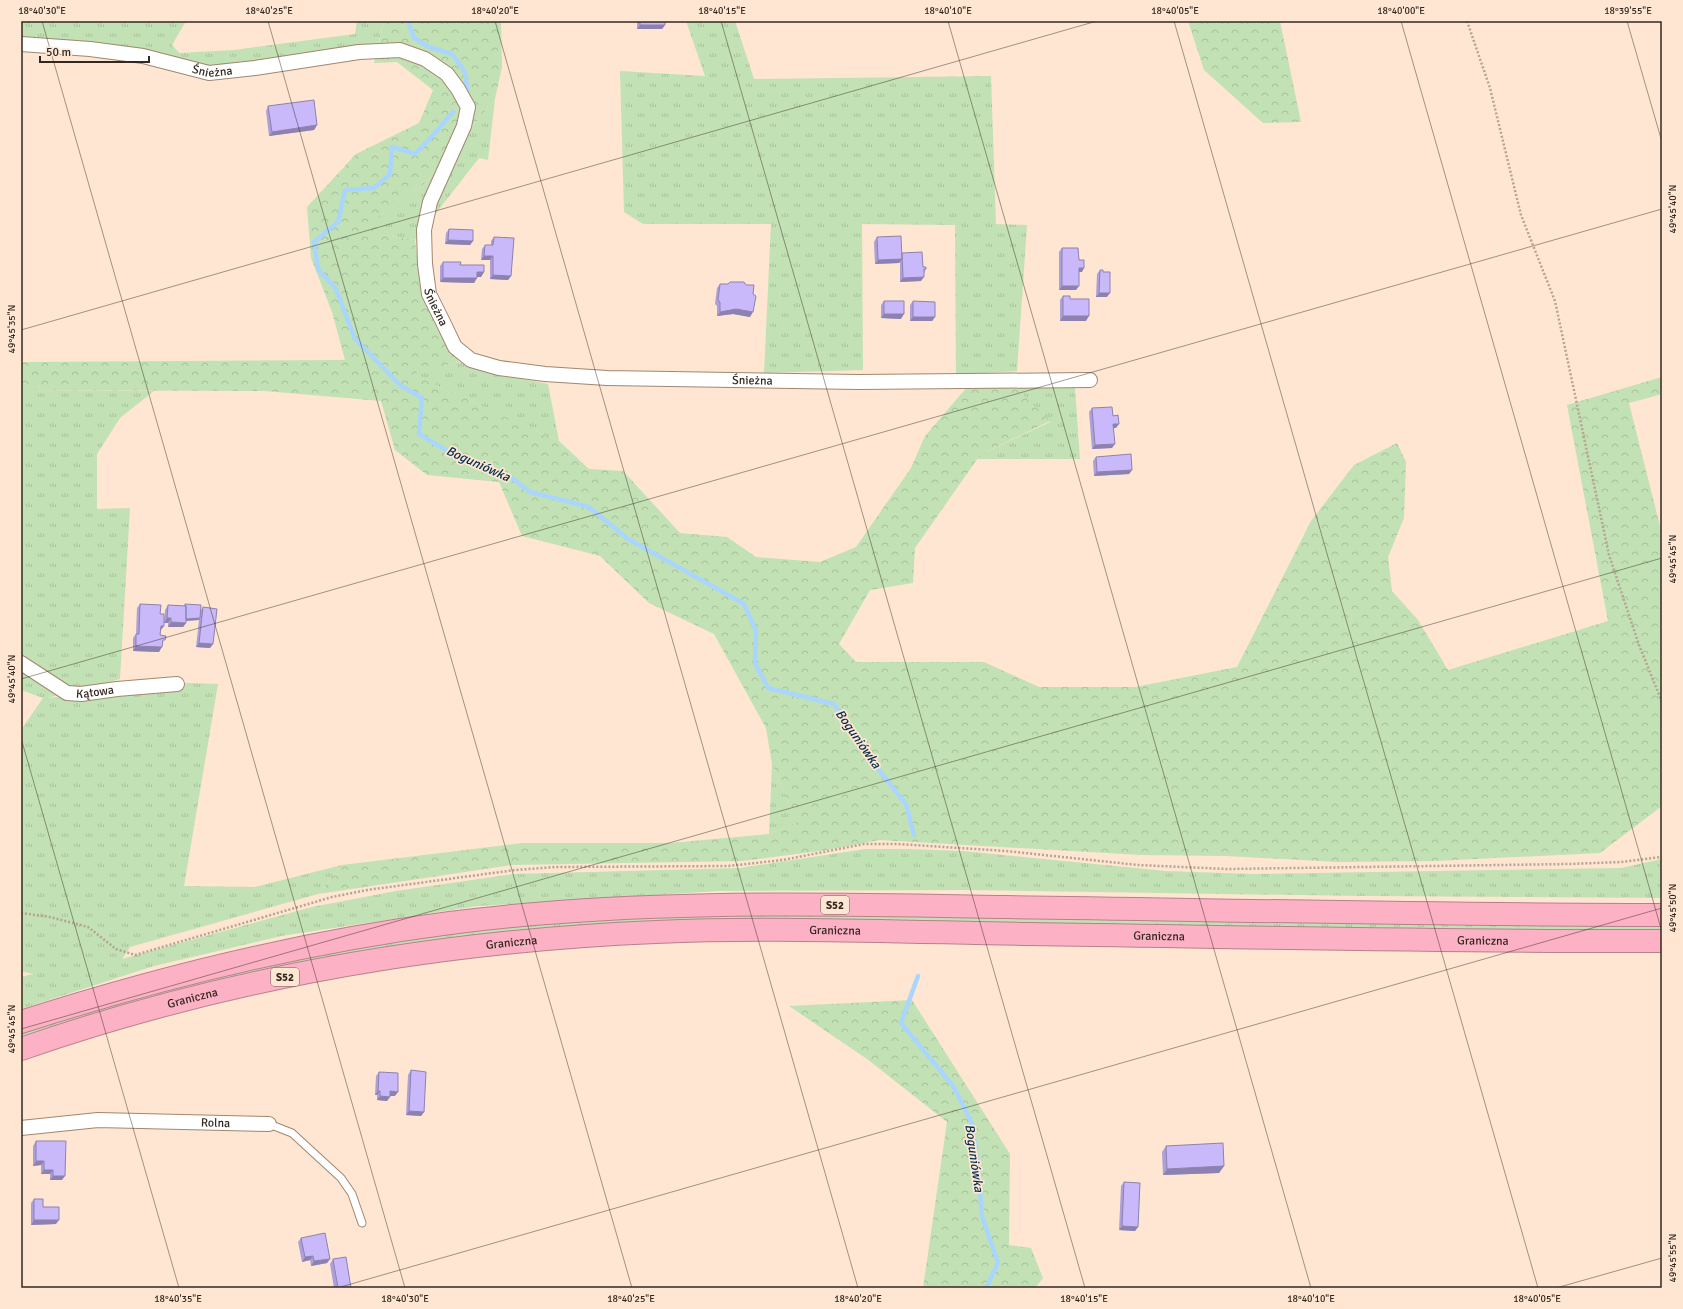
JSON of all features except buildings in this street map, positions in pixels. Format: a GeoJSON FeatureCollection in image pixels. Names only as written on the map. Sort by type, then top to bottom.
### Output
{"type":"FeatureCollection","features":[{"type":"Feature","properties":{"kind":"highway","name":"S52"},"geometry":{"type":"LineString","coordinates":[[21,1022],[102,996],[171,977],[345,939],[458,922],[606,910],[695,906],[800,905],[1662,915]]}},
{"type":"Feature","properties":{"kind":"highway","name":"Graniczna"},"geometry":{"type":"LineString","coordinates":[[21,1049],[152,1009],[279,978],[354,964],[448,950],[602,935],[660,932],[790,931],[1662,942]]}},
{"type":"Feature","properties":{"kind":"street","name":"Śnieżna"},"geometry":{"type":"LineString","coordinates":[[21,44],[90,49],[143,56],[209,73],[255,68],[359,52],[400,50],[425,59],[447,74],[458,89],[468,107],[464,126],[430,202],[424,230],[425,264],[429,294],[455,347],[471,360],[498,368],[545,374],[607,378],[858,382],[1090,380]]}},
{"type":"Feature","properties":{"kind":"street","name":"Kątowa"},"geometry":{"type":"LineString","coordinates":[[21,663],[67,693],[81,694],[117,689],[177,684]]}},
{"type":"Feature","properties":{"kind":"street","name":"Rolna"},"geometry":{"type":"LineString","coordinates":[[21,1128],[98,1120],[269,1124]]}},
{"type":"Feature","properties":{"kind":"lane","name":"Rolna"},"geometry":{"type":"LineString","coordinates":[[269,1124],[292,1133],[341,1178],[352,1194],[362,1223]]}},
{"type":"Feature","properties":{"kind":"path"},"geometry":{"type":"LineString","coordinates":[[1467,21],[1490,88],[1521,215],[1555,301],[1609,555],[1639,645],[1662,702]]}},
{"type":"Feature","properties":{"kind":"path"},"geometry":{"type":"LineString","coordinates":[[21,913],[50,917],[88,927],[116,949],[135,955],[332,897],[367,890],[515,870],[547,868],[728,866],[752,864],[823,853],[864,844],[940,845],[1138,864],[1227,869],[1569,864],[1621,862],[1662,857]]}},
{"type":"Feature","properties":{"kind":"green space"},"geometry":{"type":"Polygon","coordinates":[[[21,21],[186,21],[172,45],[179,53],[234,50],[355,34],[357,21],[384,21],[378,44],[250,63],[202,67],[21,40],[21,21]]]}},
{"type":"Feature","properties":{"kind":"green space"},"geometry":{"type":"Polygon","coordinates":[[[384,21],[501,21],[502,67],[495,99],[422,186],[377,217],[377,234],[415,240],[421,286],[459,362],[412,374],[559,441],[589,469],[623,471],[680,533],[727,537],[756,557],[820,562],[856,547],[911,468],[925,436],[968,386],[1016,388],[1050,421],[980,455],[915,548],[913,583],[870,590],[839,644],[856,662],[984,662],[1039,687],[1135,687],[1237,667],[1311,521],[1354,465],[1397,443],[1406,462],[1404,518],[1388,557],[1392,591],[1418,620],[1448,670],[1608,621],[1567,405],[1662,377],[1662,394],[1629,403],[1662,534],[1662,806],[1600,853],[1435,861],[1339,862],[1226,856],[1140,855],[879,840],[827,850],[742,861],[512,865],[318,894],[342,865],[523,843],[671,843],[769,834],[797,822],[772,764],[766,728],[714,634],[649,603],[600,556],[522,536],[499,482],[427,475],[395,450],[381,401],[265,391],[21,390],[21,362],[345,360],[332,312],[311,258],[307,207],[356,154],[419,123],[433,90],[397,62],[374,63],[384,21]]]}},
{"type":"Feature","properties":{"kind":"green space"},"geometry":{"type":"Polygon","coordinates":[[[686,21],[735,21],[754,79],[991,76],[996,224],[1027,225],[1017,371],[956,375],[955,225],[862,224],[863,370],[764,373],[771,224],[643,224],[624,212],[620,71],[705,76],[686,21]]]}},
{"type":"Feature","properties":{"kind":"green space"},"geometry":{"type":"Polygon","coordinates":[[[1188,21],[1280,21],[1301,122],[1263,123],[1204,70],[1188,21]]]}},
{"type":"Feature","properties":{"kind":"green space"},"geometry":{"type":"Polygon","coordinates":[[[495,99],[488,160],[479,158],[415,240],[377,234],[377,217],[422,186],[495,99]]]}},
{"type":"Feature","properties":{"kind":"green space"},"geometry":{"type":"Polygon","coordinates":[[[459,362],[479,370],[548,384],[559,441],[411,374],[459,362]]]}},
{"type":"Feature","properties":{"kind":"green space"},"geometry":{"type":"Polygon","coordinates":[[[1016,388],[1075,388],[1080,459],[976,459],[980,455],[1050,422],[1016,388]]]}},
{"type":"Feature","properties":{"kind":"green space"},"geometry":{"type":"Polygon","coordinates":[[[21,390],[154,391],[120,418],[97,454],[97,509],[130,508],[120,679],[47,698],[188,683],[218,684],[184,886],[255,887],[342,865],[318,894],[130,947],[122,959],[312,907],[396,891],[513,874],[740,868],[865,849],[963,851],[1166,871],[1253,874],[1621,868],[1662,859],[1662,898],[1363,896],[964,890],[719,891],[478,906],[281,936],[154,966],[21,1009],[21,977],[33,974],[21,971],[21,730],[43,698],[21,690],[21,390]]]}},
{"type":"Feature","properties":{"kind":"green space"},"geometry":{"type":"Polygon","coordinates":[[[772,764],[797,822],[769,834],[772,764]]]}},
{"type":"Feature","properties":{"kind":"green space"},"geometry":{"type":"Polygon","coordinates":[[[745,915],[1662,924],[1662,933],[544,930],[21,1040],[21,1032],[101,1006],[221,976],[366,946],[444,934],[530,925],[745,915]]]}},
{"type":"Feature","properties":{"kind":"green space"},"geometry":{"type":"Polygon","coordinates":[[[912,1000],[1010,1154],[1009,1245],[1031,1248],[1043,1278],[1035,1288],[923,1288],[947,1122],[867,1059],[789,1006],[912,1000]]]}},
{"type":"Feature","properties":{"kind":"waterway","name":"Boguniówka"},"geometry":{"type":"LineString","coordinates":[[408,21],[414,38],[429,47],[452,54],[465,72],[467,90]]}},
{"type":"Feature","properties":{"kind":"waterway","name":"Boguniówka"},"geometry":{"type":"LineString","coordinates":[[453,112],[415,154],[392,147],[390,174],[374,188],[345,190],[338,222],[314,242],[318,269],[336,289],[355,339],[400,385],[422,398],[419,434],[449,452],[509,476],[530,492],[589,507],[628,539],[744,604],[756,631],[755,663],[768,688],[834,704],[875,765],[906,804],[914,835]]}},
{"type":"Feature","properties":{"kind":"waterway","name":"Boguniówka"},"geometry":{"type":"LineString","coordinates":[[918,976],[901,1023],[953,1086],[972,1123],[979,1175],[982,1216],[998,1263],[986,1288]]}}]}
